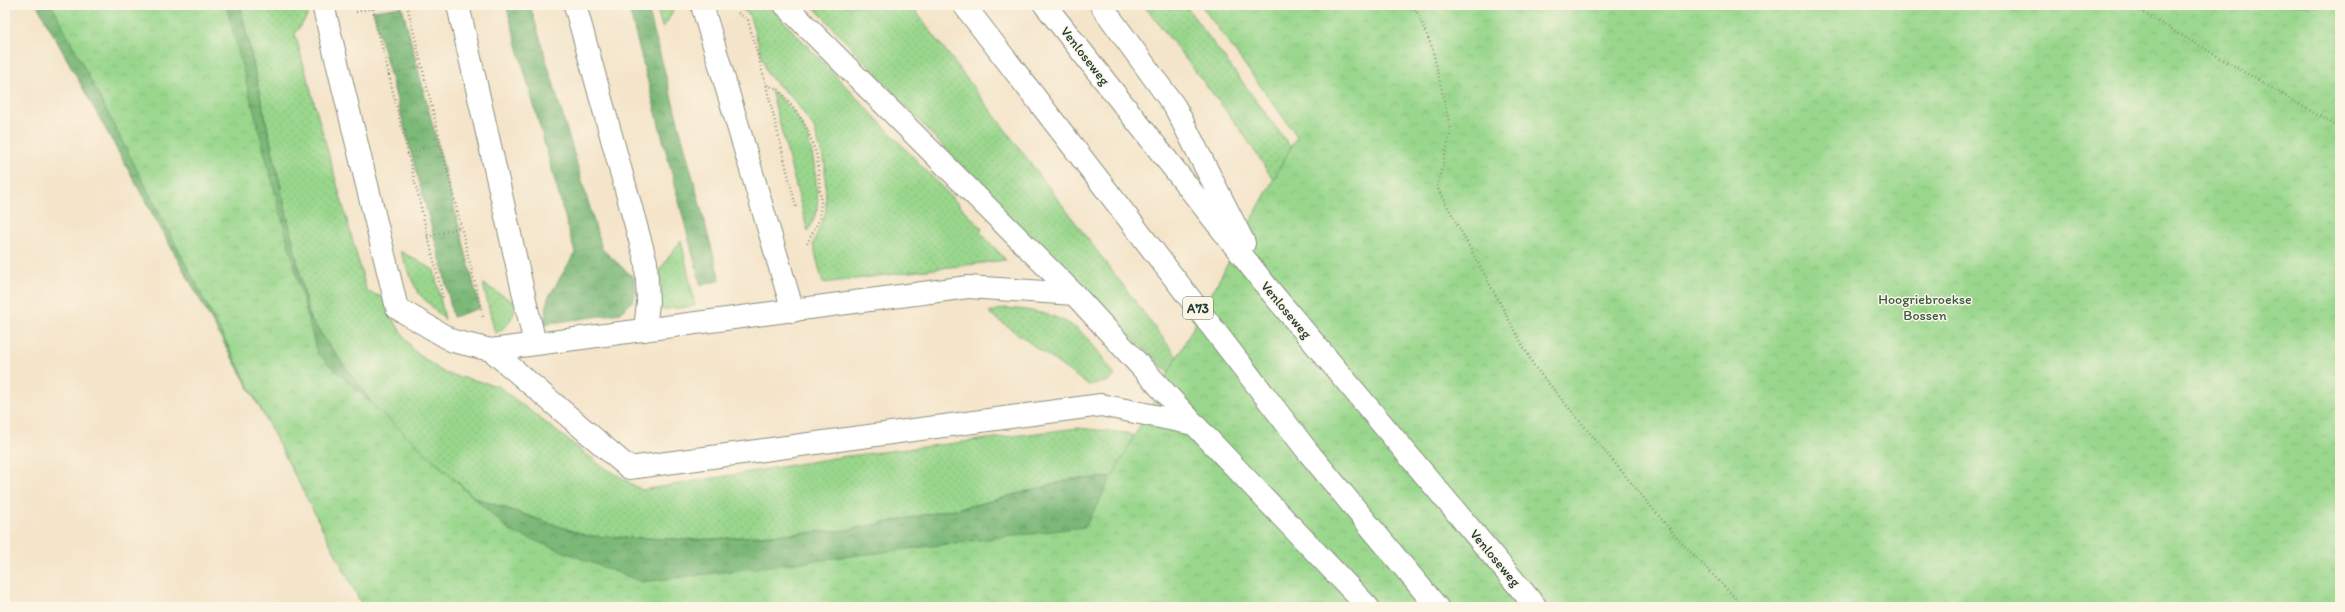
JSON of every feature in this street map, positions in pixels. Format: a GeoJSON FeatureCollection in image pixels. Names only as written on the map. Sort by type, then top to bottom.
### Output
{"type":"FeatureCollection","features":[{"type":"Feature","properties":{"kind":"main road"},"geometry":{"type":"LineString","coordinates":[[323,5],[397,308],[453,341],[491,350],[968,287],[1074,294]]}},
{"type":"Feature","properties":{"kind":"main road"},"geometry":{"type":"LineString","coordinates":[[458,5],[535,344]]}},
{"type":"Feature","properties":{"kind":"main road"},"geometry":{"type":"LineString","coordinates":[[575,5],[646,262],[648,302],[645,330]]}},
{"type":"Feature","properties":{"kind":"main road"},"geometry":{"type":"LineString","coordinates":[[702,5],[793,310]]}},
{"type":"Feature","properties":{"kind":"main road"},"geometry":{"type":"LineString","coordinates":[[785,5],[1074,294],[1194,424],[1368,607]]}},
{"type":"Feature","properties":{"kind":"main road","name":"A73"},"geometry":{"type":"LineString","coordinates":[[964,5],[1309,453],[1437,607]]}},
{"type":"Feature","properties":{"kind":"main road","name":"Venloseweg"},"geometry":{"type":"LineString","coordinates":[[1045,5],[1266,287],[1536,607]]}},
{"type":"Feature","properties":{"kind":"main road"},"geometry":{"type":"LineString","coordinates":[[1101,5],[1175,107],[1266,287]]}},
{"type":"Feature","properties":{"kind":"main road"},"geometry":{"type":"LineString","coordinates":[[491,350],[629,468],[1101,406],[1194,424]]}},
{"type":"Feature","properties":{"kind":"path"},"geometry":{"type":"LineString","coordinates":[[372,5],[453,341]]}},
{"type":"Feature","properties":{"kind":"path"},"geometry":{"type":"LineString","coordinates":[[407,5],[491,350]]}},
{"type":"Feature","properties":{"kind":"path"},"geometry":{"type":"LineString","coordinates":[[1414,5],[1432,47],[1451,131],[1437,187],[1534,366],[1678,539],[1744,607]]}},
{"type":"Feature","properties":{"kind":"path"},"geometry":{"type":"LineString","coordinates":[[2130,5],[2340,128]]}},
{"type":"Feature","properties":{"kind":"path"},"geometry":{"type":"LineString","coordinates":[[731,9],[748,20],[797,208]]}},
{"type":"Feature","properties":{"kind":"path"},"geometry":{"type":"LineString","coordinates":[[388,75],[422,66]]}},
{"type":"Feature","properties":{"kind":"path"},"geometry":{"type":"LineString","coordinates":[[766,85],[778,89],[802,120],[817,156],[821,200],[819,220],[806,246]]}},
{"type":"Feature","properties":{"kind":"path"},"geometry":{"type":"LineString","coordinates":[[407,154],[441,144]]}},
{"type":"Feature","properties":{"kind":"path"},"geometry":{"type":"LineString","coordinates":[[427,237],[461,227]]}},
{"type":"Feature","properties":{"kind":"path"},"geometry":{"type":"LineString","coordinates":[[804,238],[808,254]]}},
{"type":"Feature","properties":{"kind":"green space"},"geometry":{"type":"Polygon","coordinates":[[[37,5],[240,5],[310,319],[376,409],[475,498],[588,536],[697,540],[848,530],[980,504],[1073,479],[1127,477],[1261,607],[370,607],[37,5]]]}},
{"type":"Feature","properties":{"kind":"green space","name":"Hoogriebroekse Bossen"},"geometry":{"type":"Polygon","coordinates":[[[52,5],[226,5],[317,353],[510,531],[642,582],[1085,527],[1297,136],[1201,5],[2340,5],[2340,607],[363,607],[52,5]]]}},
{"type":"Feature","properties":{"kind":"green space"},"geometry":{"type":"Polygon","coordinates":[[[240,5],[306,5],[308,15],[295,34],[367,292],[389,299],[385,308],[414,351],[444,373],[498,386],[599,464],[642,490],[840,457],[1078,428],[1127,433],[1177,456],[1127,477],[1073,479],[980,504],[848,530],[697,540],[588,536],[475,498],[376,409],[310,319],[240,5]]]}},
{"type":"Feature","properties":{"kind":"green space"},"geometry":{"type":"Polygon","coordinates":[[[506,5],[530,5],[602,249],[633,277],[636,288],[634,299],[621,313],[544,324],[548,298],[575,253],[506,5]]]}},
{"type":"Feature","properties":{"kind":"green space"},"geometry":{"type":"Polygon","coordinates":[[[628,5],[647,5],[720,280],[701,286],[628,5]]]}},
{"type":"Feature","properties":{"kind":"green space"},"geometry":{"type":"Polygon","coordinates":[[[656,5],[676,5],[664,27],[662,27],[656,5]]]}},
{"type":"Feature","properties":{"kind":"green space"},"geometry":{"type":"Polygon","coordinates":[[[735,5],[768,5],[982,229],[980,232],[1006,260],[823,283],[813,245],[826,211],[825,164],[814,128],[795,101],[768,75],[749,14],[735,5]]]}},
{"type":"Feature","properties":{"kind":"green space"},"geometry":{"type":"Polygon","coordinates":[[[812,5],[911,5],[1221,415],[1226,430],[984,191],[812,5]]]}},
{"type":"Feature","properties":{"kind":"green space"},"geometry":{"type":"Polygon","coordinates":[[[1144,5],[1185,5],[1498,426],[1405,379],[1240,129],[1144,5]]]}},
{"type":"Feature","properties":{"kind":"green space"},"geometry":{"type":"Polygon","coordinates":[[[402,7],[480,308],[453,317],[443,270],[373,11],[402,7]]]}},
{"type":"Feature","properties":{"kind":"green space"},"geometry":{"type":"Polygon","coordinates":[[[771,90],[782,99],[799,119],[809,142],[815,168],[818,198],[817,209],[808,232],[771,90]]]}},
{"type":"Feature","properties":{"kind":"green space"},"geometry":{"type":"Polygon","coordinates":[[[681,240],[695,306],[658,310],[662,289],[659,271],[681,240]]]}},
{"type":"Feature","properties":{"kind":"green space"},"geometry":{"type":"Polygon","coordinates":[[[400,251],[434,270],[445,320],[418,293],[400,251]]]}},
{"type":"Feature","properties":{"kind":"green space"},"geometry":{"type":"Polygon","coordinates":[[[483,284],[517,304],[507,325],[495,333],[483,284]]]}},
{"type":"Feature","properties":{"kind":"green space"},"geometry":{"type":"Polygon","coordinates":[[[1004,308],[1045,314],[1056,317],[1074,327],[1091,343],[1115,375],[1110,381],[1088,385],[989,313],[1004,308]]]}}]}
